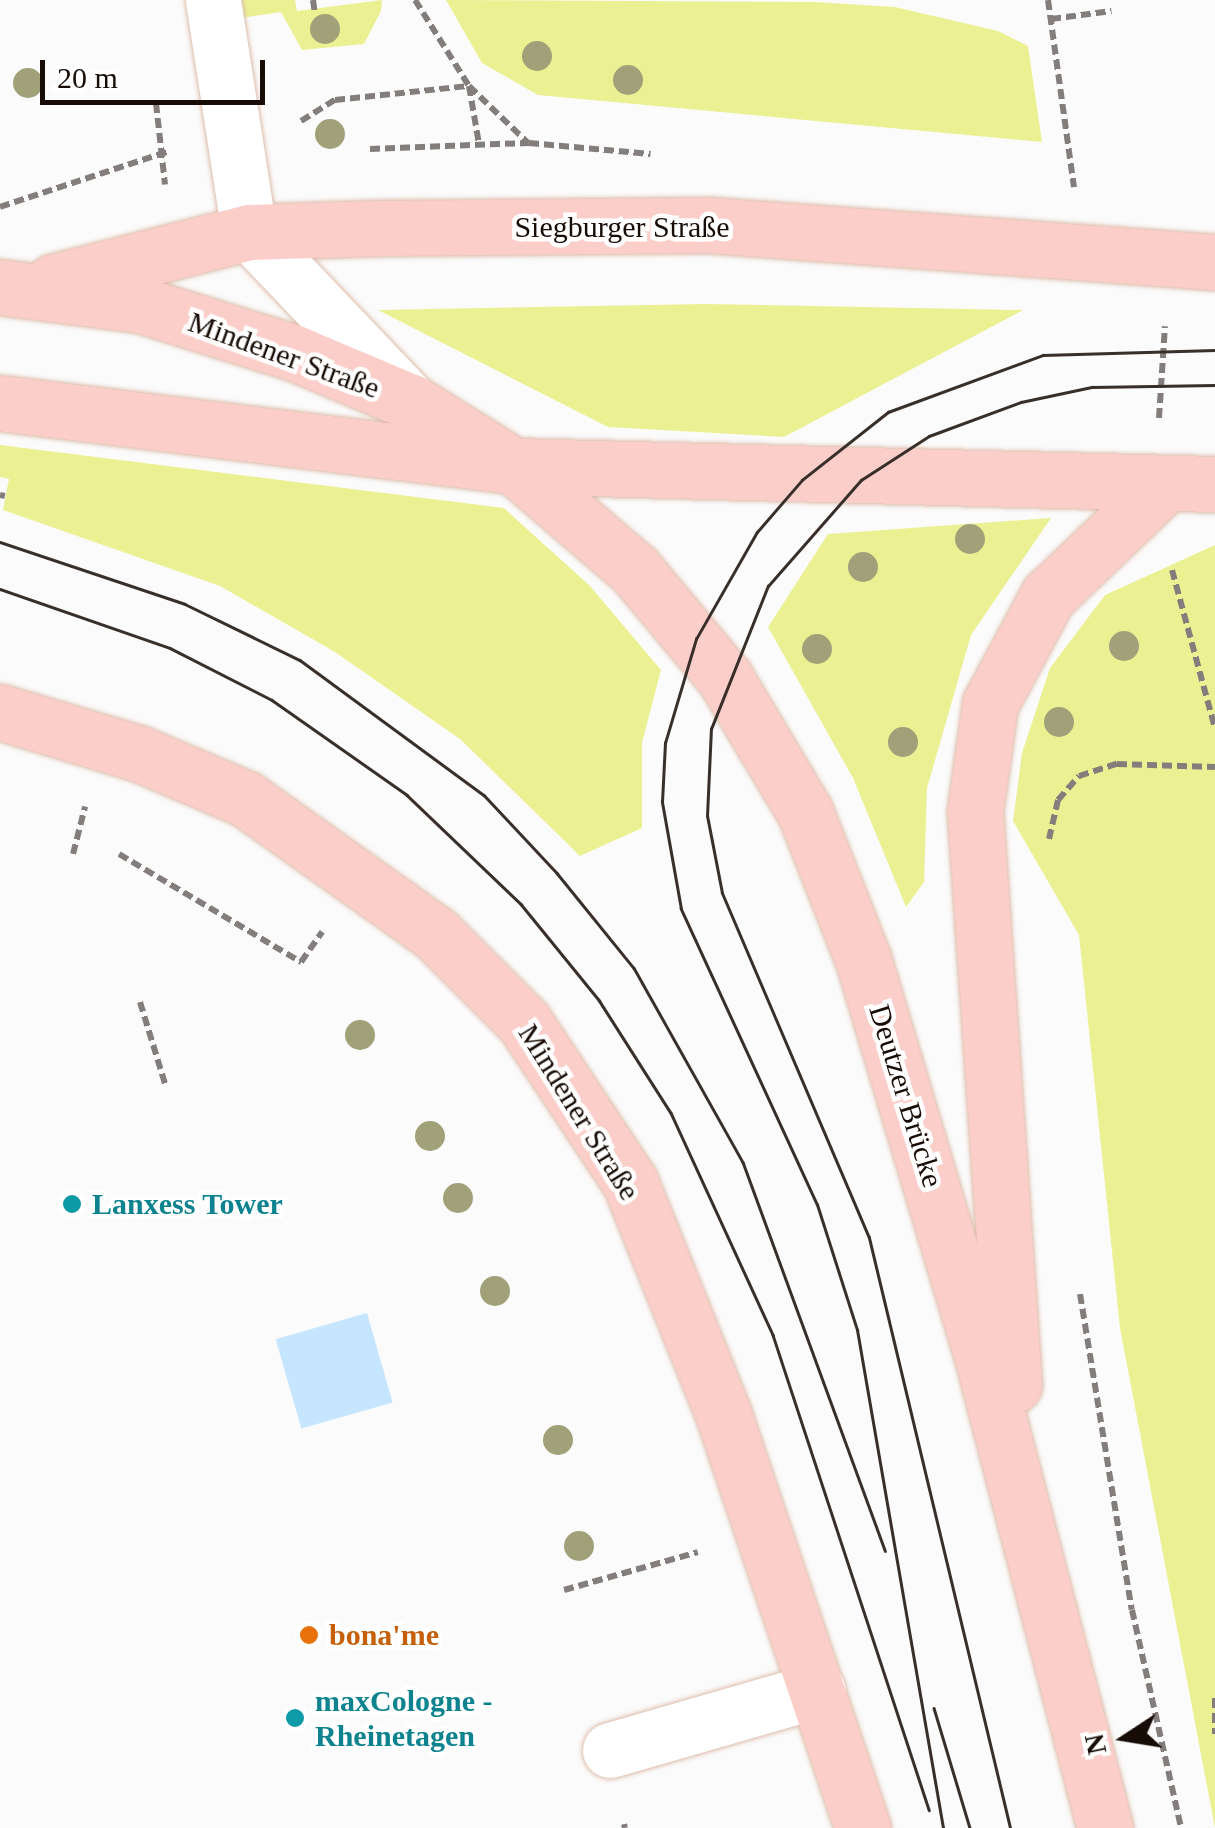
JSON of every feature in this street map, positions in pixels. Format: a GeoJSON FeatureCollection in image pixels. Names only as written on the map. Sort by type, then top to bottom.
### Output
{"type":"FeatureCollection","features":[{"type":"Feature","properties":{"kind":"main road","name":"Siegburger Straße"},"geometry":{"type":"LineString","coordinates":[[18,287],[248,232],[709,225],[1215,262]]}},
{"type":"Feature","properties":{"kind":"main road","name":"Mindener Straße"},"geometry":{"type":"LineString","coordinates":[[18,287],[248,338],[410,402],[514,466]]}},
{"type":"Feature","properties":{"kind":"main road","name":"Mindener Straße"},"geometry":{"type":"LineString","coordinates":[[0,403],[514,466]]}},
{"type":"Feature","properties":{"kind":"main road"},"geometry":{"type":"LineString","coordinates":[[514,466],[1190,485]]}},
{"type":"Feature","properties":{"kind":"main road","name":"Deutzer Brücke"},"geometry":{"type":"LineString","coordinates":[[514,466],[635,570],[696,640],[804,812],[916,1125],[1105,1828]]}},
{"type":"Feature","properties":{"kind":"main road"},"geometry":{"type":"LineString","coordinates":[[1025,1524],[978,794],[990,704],[1048,596],[1190,485]]}},
{"type":"Feature","properties":{"kind":"main road","name":"Mindener Straße"},"geometry":{"type":"LineString","coordinates":[[0,712],[140,754],[246,799],[436,934],[524,1022],[630,1182],[814,1679]]}},
{"type":"Feature","properties":{"kind":"main road"},"geometry":{"type":"LineString","coordinates":[[814,1679],[863,1828]]}},
{"type":"Feature","properties":{"kind":"street"},"geometry":{"type":"LineString","coordinates":[[214,0],[248,232],[355,334],[410,402]]}},
{"type":"Feature","properties":{"kind":"street"},"geometry":{"type":"LineString","coordinates":[[610,1750],[814,1679]]}},
{"type":"Feature","properties":{"kind":"path"},"geometry":{"type":"LineString","coordinates":[[314,0],[315,14]]}},
{"type":"Feature","properties":{"kind":"path"},"geometry":{"type":"LineString","coordinates":[[370,149],[529,144],[469,86],[415,0]]}},
{"type":"Feature","properties":{"kind":"path"},"geometry":{"type":"LineString","coordinates":[[1048,0],[1074,188]]}},
{"type":"Feature","properties":{"kind":"path"},"geometry":{"type":"LineString","coordinates":[[1051,19],[1111,11]]}},
{"type":"Feature","properties":{"kind":"path"},"geometry":{"type":"LineString","coordinates":[[292,127],[335,100],[469,86]]}},
{"type":"Feature","properties":{"kind":"path"},"geometry":{"type":"LineString","coordinates":[[469,86],[479,144]]}},
{"type":"Feature","properties":{"kind":"path"},"geometry":{"type":"LineString","coordinates":[[0,207],[161,154]]}},
{"type":"Feature","properties":{"kind":"path"},"geometry":{"type":"LineString","coordinates":[[1166,317],[1190,485],[1174,584],[1215,728]]}},
{"type":"Feature","properties":{"kind":"path"},"geometry":{"type":"LineString","coordinates":[[1047,852],[1058,800],[1080,776],[1117,764],[1215,767]]}},
{"type":"Feature","properties":{"kind":"path"},"geometry":{"type":"LineString","coordinates":[[72,854],[90,790]]}},
{"type":"Feature","properties":{"kind":"path"},"geometry":{"type":"LineString","coordinates":[[119,854],[301,962],[328,924]]}},
{"type":"Feature","properties":{"kind":"path"},"geometry":{"type":"LineString","coordinates":[[140,1002],[165,1084]]}},
{"type":"Feature","properties":{"kind":"path"},"geometry":{"type":"LineString","coordinates":[[1077,1276],[1132,1610],[1181,1828]]}},
{"type":"Feature","properties":{"kind":"path"},"geometry":{"type":"LineString","coordinates":[[564,1590],[706,1549]]}},
{"type":"Feature","properties":{"kind":"path"},"geometry":{"type":"LineString","coordinates":[[1215,1698],[1215,1734]]}},
{"type":"Feature","properties":{"kind":"green space"},"geometry":{"type":"Polygon","coordinates":[[[231,0],[295,0],[297,11],[382,0],[381,11],[364,44],[302,50],[281,12],[233,19],[231,0]]]}},
{"type":"Feature","properties":{"kind":"green space"},"geometry":{"type":"Polygon","coordinates":[[[446,0],[815,2],[895,7],[998,31],[1028,46],[1042,142],[538,95],[482,63],[446,0]]]}},
{"type":"Feature","properties":{"kind":"green space"},"geometry":{"type":"Polygon","coordinates":[[[706,304],[1023,310],[784,437],[608,427],[378,310],[706,304]]]}},
{"type":"Feature","properties":{"kind":"green space"},"geometry":{"type":"Polygon","coordinates":[[[0,445],[504,508],[590,586],[661,670],[642,743],[642,828],[580,856],[460,739],[335,652],[220,586],[3,510],[9,479],[0,477],[0,445]]]}},
{"type":"Feature","properties":{"kind":"green space"},"geometry":{"type":"Polygon","coordinates":[[[1051,518],[971,635],[927,788],[924,882],[906,907],[853,778],[768,627],[828,534],[1051,518]]]}},
{"type":"Feature","properties":{"kind":"green space"},"geometry":{"type":"Polygon","coordinates":[[[1215,545],[1215,1828],[1120,1328],[1079,935],[1013,821],[1022,753],[1050,668],[1105,595],[1215,545]]]}},
{"type":"Feature","properties":{"kind":"water"},"geometry":{"type":"Polygon","coordinates":[[[367,1313],[393,1402],[301,1429],[276,1339],[367,1313]]]}},
{"type":"Feature","properties":{"kind":"tram line"},"geometry":{"type":"LineString","coordinates":[[943,1828],[857,1330],[817,1205],[681,909],[662,802],[665,743],[696,639],[757,532],[802,480],[888,412],[1043,355],[1215,350]]}},
{"type":"Feature","properties":{"kind":"tram line"},"geometry":{"type":"LineString","coordinates":[[1010,1828],[869,1238],[722,893],[707,816],[711,729],[768,586],[861,480],[929,436],[1021,402],[1092,387],[1215,385]]}},
{"type":"Feature","properties":{"kind":"tram line"},"geometry":{"type":"LineString","coordinates":[[0,542],[185,604],[300,660],[484,795],[557,873],[634,968],[743,1162],[885,1551]]}},
{"type":"Feature","properties":{"kind":"tram line"},"geometry":{"type":"LineString","coordinates":[[0,589],[170,648],[272,700],[407,795],[521,904],[599,1000],[671,1113],[773,1335],[929,1810]]}},
{"type":"Feature","properties":{"kind":"tram line"},"geometry":{"type":"LineString","coordinates":[[934,1708],[970,1828]]}},
{"type":"Feature","properties":{"kind":"place","name":"Lanxess Tower"},"geometry":{"type":"Point","coordinates":[72,1204]}},
{"type":"Feature","properties":{"kind":"place","name":"bona'me"},"geometry":{"type":"Point","coordinates":[309,1635]}},
{"type":"Feature","properties":{"kind":"place","name":"maxCologne - Rheinetagen"},"geometry":{"type":"Point","coordinates":[295,1718]}}]}
